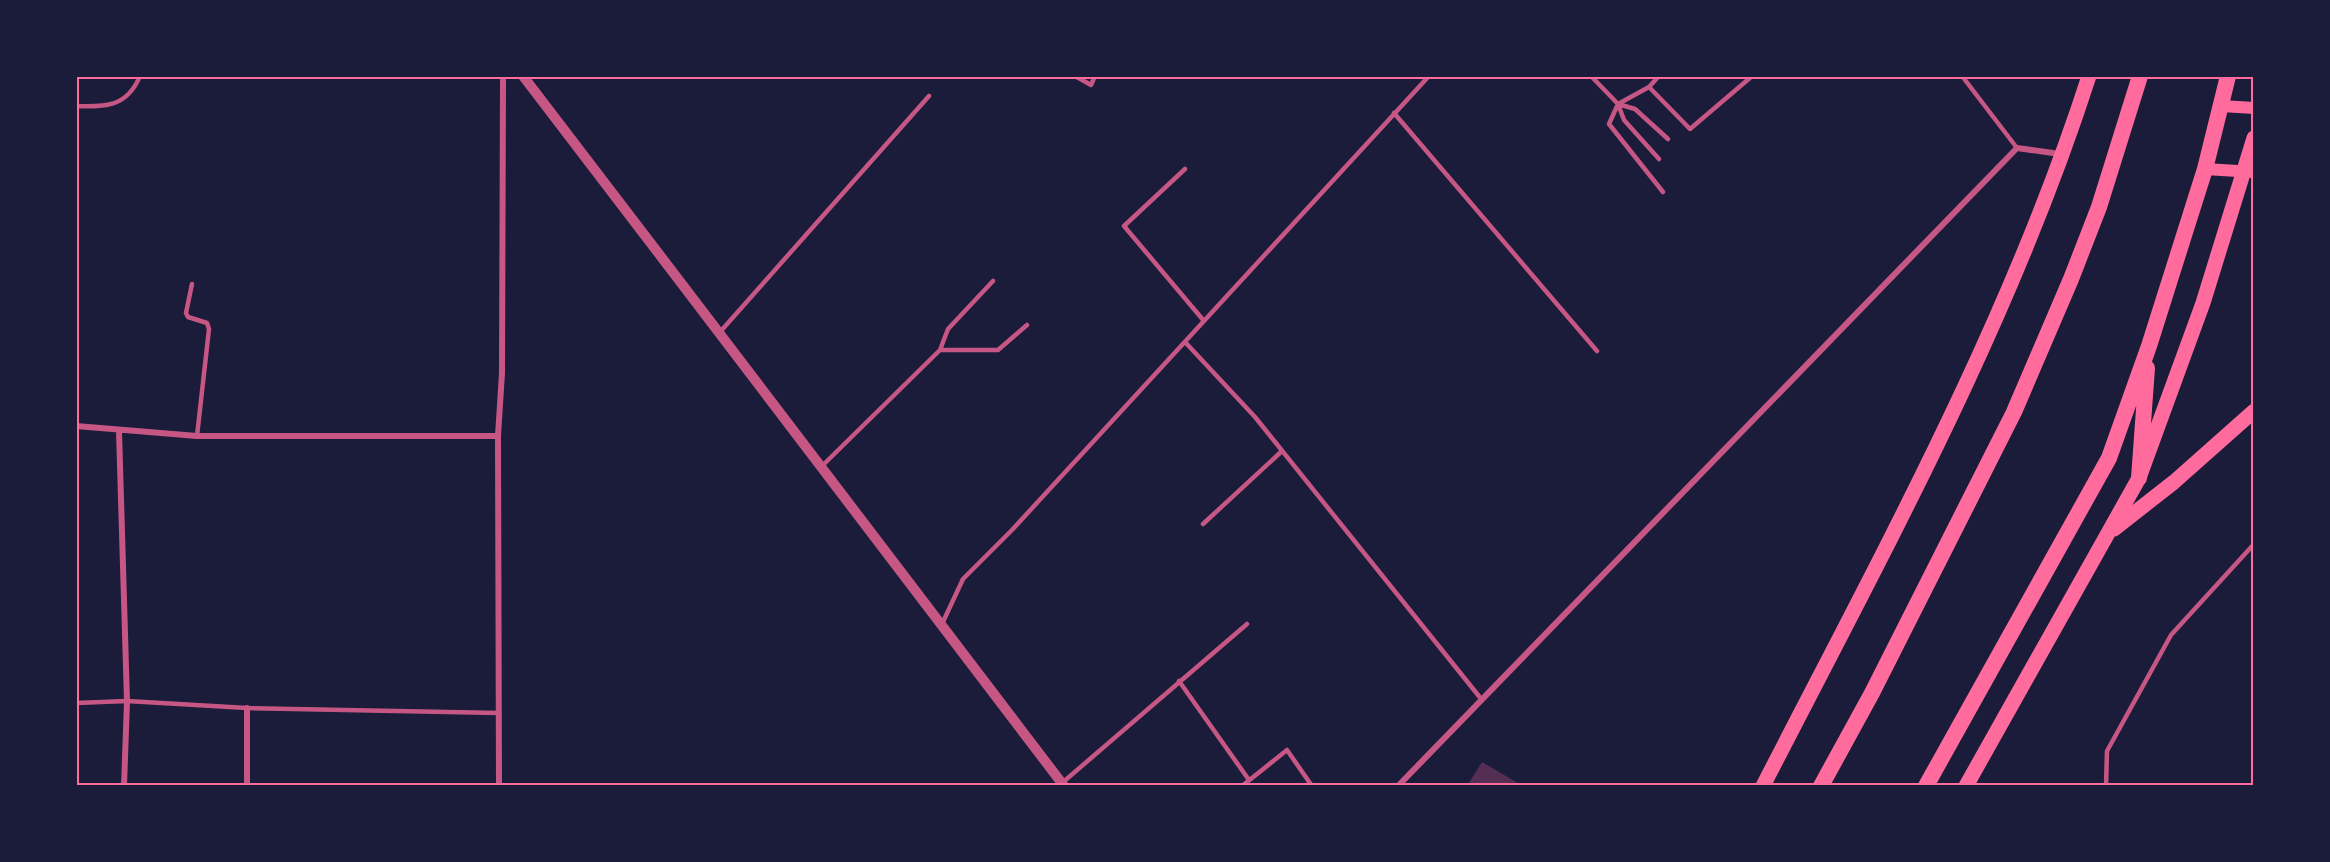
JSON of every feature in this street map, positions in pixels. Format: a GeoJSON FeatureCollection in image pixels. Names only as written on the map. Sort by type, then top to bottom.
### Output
{"type":"FeatureCollection","features":[{"type":"Feature","properties":{"kind":"highway"},"geometry":{"type":"LineString","coordinates":[[1821,786],[1872,693],[2014,412],[2099,207],[2140,76]]}},
{"type":"Feature","properties":{"kind":"highway"},"geometry":{"type":"LineString","coordinates":[[1926,786],[2109,458],[2149,346],[2205,169],[2228,76]]}},
{"type":"Feature","properties":{"kind":"highway"},"geometry":{"type":"LineString","coordinates":[[2139,478],[2149,346]]}},
{"type":"Feature","properties":{"kind":"main road"},"geometry":{"type":"LineString","coordinates":[[1763,786],[1965,388],[2064,155],[2089,76]]}},
{"type":"Feature","properties":{"kind":"main road"},"geometry":{"type":"LineString","coordinates":[[2221,106],[2253,108]]}},
{"type":"Feature","properties":{"kind":"main road"},"geometry":{"type":"LineString","coordinates":[[1966,786],[2139,478],[2248,171],[2253,138]]}},
{"type":"Feature","properties":{"kind":"main road"},"geometry":{"type":"LineString","coordinates":[[2205,169],[2248,171]]}},
{"type":"Feature","properties":{"kind":"main road"},"geometry":{"type":"LineString","coordinates":[[2109,532],[2174,482],[2253,411]]}},
{"type":"Feature","properties":{"kind":"street"},"geometry":{"type":"LineString","coordinates":[[499,786],[498,436],[502,373],[503,76]]}},
{"type":"Feature","properties":{"kind":"street"},"geometry":{"type":"LineString","coordinates":[[523,76],[1063,784]]}},
{"type":"Feature","properties":{"kind":"street"},"geometry":{"type":"LineString","coordinates":[[1398,786],[2017,148],[2064,155]]}},
{"type":"Feature","properties":{"kind":"street"},"geometry":{"type":"LineString","coordinates":[[76,426],[197,436],[498,436]]}},
{"type":"Feature","properties":{"kind":"street"},"geometry":{"type":"LineString","coordinates":[[119,431],[127,701],[124,786]]}},
{"type":"Feature","properties":{"kind":"street"},"geometry":{"type":"LineString","coordinates":[[247,708],[247,786]]}},
{"type":"Feature","properties":{"kind":"lane"},"geometry":{"type":"LineString","coordinates":[[76,106],[101,107],[115,104],[135,90],[140,76]]}},
{"type":"Feature","properties":{"kind":"lane"},"geometry":{"type":"LineString","coordinates":[[1075,76],[1091,85],[1095,76]]}},
{"type":"Feature","properties":{"kind":"lane"},"geometry":{"type":"LineString","coordinates":[[941,626],[963,579],[1429,76]]}},
{"type":"Feature","properties":{"kind":"lane"},"geometry":{"type":"LineString","coordinates":[[1591,76],[1618,104],[1624,120],[1659,159]]}},
{"type":"Feature","properties":{"kind":"lane"},"geometry":{"type":"LineString","coordinates":[[1659,76],[1649,87],[1618,104],[1609,124],[1663,192]]}},
{"type":"Feature","properties":{"kind":"lane"},"geometry":{"type":"LineString","coordinates":[[1962,76],[2017,148]]}},
{"type":"Feature","properties":{"kind":"lane"},"geometry":{"type":"LineString","coordinates":[[1649,87],[1690,129],[1751,77]]}},
{"type":"Feature","properties":{"kind":"lane"},"geometry":{"type":"LineString","coordinates":[[718,334],[929,96]]}},
{"type":"Feature","properties":{"kind":"lane"},"geometry":{"type":"LineString","coordinates":[[1618,104],[1635,109],[1668,139]]}},
{"type":"Feature","properties":{"kind":"lane"},"geometry":{"type":"LineString","coordinates":[[1394,113],[1597,351]]}},
{"type":"Feature","properties":{"kind":"lane"},"geometry":{"type":"LineString","coordinates":[[1185,169],[1124,226],[1167,274],[1204,321]]}},
{"type":"Feature","properties":{"kind":"lane"},"geometry":{"type":"LineString","coordinates":[[822,466],[940,350],[948,329],[993,281]]}},
{"type":"Feature","properties":{"kind":"lane"},"geometry":{"type":"LineString","coordinates":[[192,284],[186,313],[188,317],[207,323],[209,329],[197,436]]}},
{"type":"Feature","properties":{"kind":"lane"},"geometry":{"type":"LineString","coordinates":[[940,350],[998,350],[1027,325]]}},
{"type":"Feature","properties":{"kind":"lane"},"geometry":{"type":"LineString","coordinates":[[1185,342],[1255,417],[1482,700]]}},
{"type":"Feature","properties":{"kind":"lane"},"geometry":{"type":"LineString","coordinates":[[1203,524],[1282,451]]}},
{"type":"Feature","properties":{"kind":"lane"},"geometry":{"type":"LineString","coordinates":[[2106,786],[2107,751],[2171,635],[2253,544]]}},
{"type":"Feature","properties":{"kind":"lane"},"geometry":{"type":"LineString","coordinates":[[1063,784],[1247,624]]}},
{"type":"Feature","properties":{"kind":"lane"},"geometry":{"type":"LineString","coordinates":[[1179,681],[1249,780]]}},
{"type":"Feature","properties":{"kind":"lane"},"geometry":{"type":"LineString","coordinates":[[76,703],[127,701],[247,708],[500,713]]}},
{"type":"Feature","properties":{"kind":"lane"},"geometry":{"type":"LineString","coordinates":[[1242,786],[1287,750],[1312,786]]}},
{"type":"Feature","properties":{"kind":"building"},"geometry":{"type":"Polygon","coordinates":[[[1482,762],[1523,786],[1467,786],[1482,762]]]}}]}
